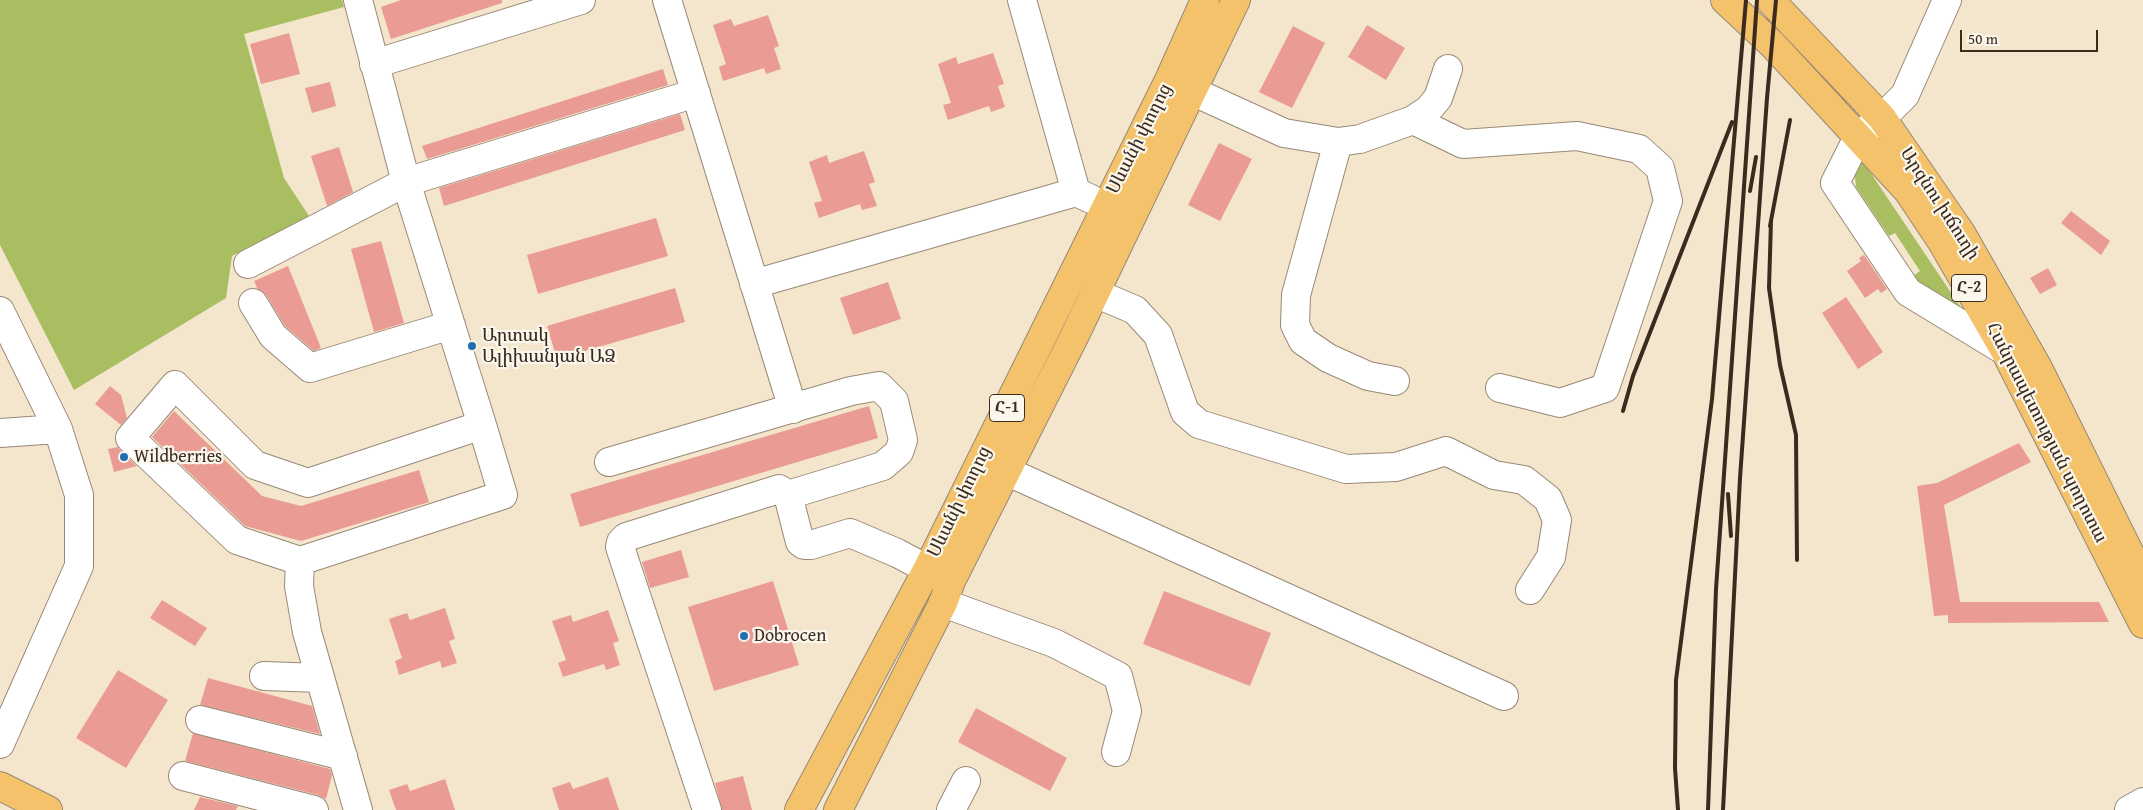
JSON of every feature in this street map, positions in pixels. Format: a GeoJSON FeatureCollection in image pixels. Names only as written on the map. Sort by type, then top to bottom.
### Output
{"type":"FeatureCollection","features":[{"type":"Feature","properties":{"kind":"main road","name":"Սևանի փողոց"},"geometry":{"type":"LineString","coordinates":[[799,810],[941,584],[1006,471],[1095,293],[1180,86],[1205,0]]}},
{"type":"Feature","properties":{"kind":"main road","name":"Սևանի փողոց"},"geometry":{"type":"LineString","coordinates":[[838,810],[941,584],[1107,205],[1180,86],[1236,0]]}},
{"type":"Feature","properties":{"kind":"main road","name":"Հանրապետության պողոտա"},"geometry":{"type":"LineString","coordinates":[[1725,0],[1772,44],[1859,135],[1908,191],[1942,242],[2006,351],[2143,624]]}},
{"type":"Feature","properties":{"kind":"main road","name":"Հ-2"},"geometry":{"type":"LineString","coordinates":[[1770,0],[1873,109]]}},
{"type":"Feature","properties":{"kind":"main road","name":"Արզնու խճուղի"},"geometry":{"type":"LineString","coordinates":[[1873,109],[1961,233],[2033,360],[2143,580]]}},
{"type":"Feature","properties":{"kind":"main road"},"geometry":{"type":"LineString","coordinates":[[0,786],[48,810]]}},
{"type":"Feature","properties":{"kind":"street"},"geometry":{"type":"LineString","coordinates":[[358,0],[406,182],[482,425],[503,495],[300,561],[237,540],[130,438],[175,386],[256,465],[308,483],[482,425]]}},
{"type":"Feature","properties":{"kind":"street"},"geometry":{"type":"LineString","coordinates":[[374,64],[581,0]]}},
{"type":"Feature","properties":{"kind":"street"},"geometry":{"type":"LineString","coordinates":[[667,0],[793,409]]}},
{"type":"Feature","properties":{"kind":"street"},"geometry":{"type":"LineString","coordinates":[[1022,0],[1076,192]]}},
{"type":"Feature","properties":{"kind":"street"},"geometry":{"type":"LineString","coordinates":[[1947,0],[1905,95],[1873,109],[1835,183],[1908,292],[2006,351]]}},
{"type":"Feature","properties":{"kind":"street"},"geometry":{"type":"LineString","coordinates":[[1180,86],[1284,133],[1338,142],[1360,139],[1413,120],[1428,110],[1438,98],[1448,69]]}},
{"type":"Feature","properties":{"kind":"street"},"geometry":{"type":"LineString","coordinates":[[248,264],[406,182],[696,93]]}},
{"type":"Feature","properties":{"kind":"street"},"geometry":{"type":"LineString","coordinates":[[1413,120],[1463,144],[1577,136],[1639,148],[1660,168],[1668,201],[1605,388],[1560,403],[1500,388]]}},
{"type":"Feature","properties":{"kind":"street"},"geometry":{"type":"LineString","coordinates":[[1338,142],[1296,295],[1295,325],[1303,341],[1328,358],[1368,376],[1395,382]]}},
{"type":"Feature","properties":{"kind":"street"},"geometry":{"type":"LineString","coordinates":[[754,284],[1076,192],[1107,205]]}},
{"type":"Feature","properties":{"kind":"street"},"geometry":{"type":"LineString","coordinates":[[1095,293],[1135,310],[1158,335],[1185,412],[1199,424],[1346,469],[1396,467],[1446,451],[1494,475],[1524,480],[1548,499],[1558,520],[1551,557],[1530,590]]}},
{"type":"Feature","properties":{"kind":"street"},"geometry":{"type":"LineString","coordinates":[[253,303],[273,336],[310,368],[451,325]]}},
{"type":"Feature","properties":{"kind":"street"},"geometry":{"type":"LineString","coordinates":[[0,311],[58,429],[79,495],[79,566],[0,744]]}},
{"type":"Feature","properties":{"kind":"street"},"geometry":{"type":"LineString","coordinates":[[609,462],[851,391],[879,386],[894,401],[903,440],[899,452],[883,466],[788,495]]}},
{"type":"Feature","properties":{"kind":"street"},"geometry":{"type":"LineString","coordinates":[[0,433],[58,429]]}},
{"type":"Feature","properties":{"kind":"street"},"geometry":{"type":"LineString","coordinates":[[1006,471],[1504,696]]}},
{"type":"Feature","properties":{"kind":"street"},"geometry":{"type":"LineString","coordinates":[[707,810],[620,547],[621,542],[626,537],[779,489],[788,495],[800,542],[804,545],[811,545],[850,533],[941,584],[1118,676],[1127,710],[1116,752]]}},
{"type":"Feature","properties":{"kind":"street"},"geometry":{"type":"LineString","coordinates":[[300,561],[302,608],[358,810]]}},
{"type":"Feature","properties":{"kind":"street"},"geometry":{"type":"LineString","coordinates":[[264,676],[320,678]]}},
{"type":"Feature","properties":{"kind":"street"},"geometry":{"type":"LineString","coordinates":[[200,720],[342,756]]}},
{"type":"Feature","properties":{"kind":"street"},"geometry":{"type":"LineString","coordinates":[[183,776],[314,810]]}},
{"type":"Feature","properties":{"kind":"street"},"geometry":{"type":"LineString","coordinates":[[951,810],[966,781]]}},
{"type":"Feature","properties":{"kind":"street"},"geometry":{"type":"LineString","coordinates":[[2129,810],[2143,802]]}},
{"type":"Feature","properties":{"kind":"green space"},"geometry":{"type":"Polygon","coordinates":[[[0,0],[342,0],[344,7],[244,34],[284,178],[309,216],[232,256],[226,298],[74,390],[0,245],[0,0]]]}},
{"type":"Feature","properties":{"kind":"green space"},"geometry":{"type":"Polygon","coordinates":[[[1860,157],[1968,318],[1917,282],[1913,276],[1920,271],[1895,233],[1889,236],[1856,187],[1854,167],[1860,157]]]}},
{"type":"Feature","properties":{"kind":"building"},"geometry":{"type":"Polygon","coordinates":[[[401,0],[502,0],[502,3],[391,39],[381,7],[401,0]]]}},
{"type":"Feature","properties":{"kind":"building"},"geometry":{"type":"Polygon","coordinates":[[[768,15],[779,46],[774,48],[781,69],[766,74],[764,68],[723,81],[719,67],[726,64],[713,25],[731,19],[734,26],[768,15]]]}},
{"type":"Feature","properties":{"kind":"building"},"geometry":{"type":"Polygon","coordinates":[[[1367,25],[1405,48],[1386,80],[1348,57],[1367,25]]]}},
{"type":"Feature","properties":{"kind":"building"},"geometry":{"type":"Polygon","coordinates":[[[1293,26],[1325,43],[1292,108],[1259,92],[1293,26]]]}},
{"type":"Feature","properties":{"kind":"building"},"geometry":{"type":"Polygon","coordinates":[[[289,33],[300,74],[261,84],[250,44],[289,33]]]}},
{"type":"Feature","properties":{"kind":"building"},"geometry":{"type":"Polygon","coordinates":[[[993,53],[1004,84],[998,86],[1005,107],[991,112],[989,106],[948,120],[943,105],[951,103],[938,64],[956,57],[958,64],[993,53]]]}},
{"type":"Feature","properties":{"kind":"building"},"geometry":{"type":"Polygon","coordinates":[[[663,69],[668,85],[427,159],[422,146],[663,69]]]}},
{"type":"Feature","properties":{"kind":"building"},"geometry":{"type":"Polygon","coordinates":[[[330,82],[336,106],[312,113],[305,88],[330,82]]]}},
{"type":"Feature","properties":{"kind":"building"},"geometry":{"type":"Polygon","coordinates":[[[680,114],[685,130],[444,206],[439,188],[680,114]]]}},
{"type":"Feature","properties":{"kind":"building"},"geometry":{"type":"Polygon","coordinates":[[[1219,143],[1252,159],[1220,221],[1188,205],[1219,143]]]}},
{"type":"Feature","properties":{"kind":"building"},"geometry":{"type":"Polygon","coordinates":[[[339,147],[353,192],[327,206],[311,156],[339,147]]]}},
{"type":"Feature","properties":{"kind":"building"},"geometry":{"type":"Polygon","coordinates":[[[864,151],[875,182],[869,184],[877,206],[862,210],[860,204],[819,218],[814,203],[822,201],[809,162],[827,155],[829,163],[864,151]]]}},
{"type":"Feature","properties":{"kind":"building"},"geometry":{"type":"Polygon","coordinates":[[[2071,211],[2110,241],[2101,255],[2061,223],[2071,211]]]}},
{"type":"Feature","properties":{"kind":"building"},"geometry":{"type":"Polygon","coordinates":[[[656,218],[668,256],[538,294],[527,255],[656,218]]]}},
{"type":"Feature","properties":{"kind":"building"},"geometry":{"type":"Polygon","coordinates":[[[381,241],[404,323],[374,332],[351,249],[381,241]]]}},
{"type":"Feature","properties":{"kind":"building"},"geometry":{"type":"Polygon","coordinates":[[[1864,255],[1887,289],[1881,293],[1878,289],[1865,298],[1847,271],[1861,261],[1859,258],[1864,255]]]}},
{"type":"Feature","properties":{"kind":"building"},"geometry":{"type":"Polygon","coordinates":[[[288,266],[321,348],[314,351],[285,326],[266,295],[257,288],[254,281],[288,266]]]}},
{"type":"Feature","properties":{"kind":"building"},"geometry":{"type":"Polygon","coordinates":[[[2048,268],[2057,285],[2040,294],[2030,278],[2048,268]]]}},
{"type":"Feature","properties":{"kind":"building"},"geometry":{"type":"Polygon","coordinates":[[[888,282],[901,319],[853,335],[840,298],[888,282]]]}},
{"type":"Feature","properties":{"kind":"building"},"geometry":{"type":"Polygon","coordinates":[[[675,288],[685,322],[557,359],[547,326],[675,288]]]}},
{"type":"Feature","properties":{"kind":"building"},"geometry":{"type":"Polygon","coordinates":[[[1846,297],[1883,352],[1858,369],[1822,313],[1846,297]]]}},
{"type":"Feature","properties":{"kind":"building"},"geometry":{"type":"Polygon","coordinates":[[[110,386],[121,395],[127,418],[121,425],[95,404],[110,386]]]}},
{"type":"Feature","properties":{"kind":"building"},"geometry":{"type":"Polygon","coordinates":[[[869,406],[878,438],[580,527],[570,494],[869,406]]]}},
{"type":"Feature","properties":{"kind":"building"},"geometry":{"type":"Polygon","coordinates":[[[174,411],[262,496],[301,506],[419,470],[429,502],[301,541],[245,526],[152,437],[174,411]]]}},
{"type":"Feature","properties":{"kind":"building"},"geometry":{"type":"Polygon","coordinates":[[[2019,443],[2031,462],[1944,505],[1960,602],[2099,602],[2109,622],[1948,623],[1948,615],[1934,616],[1917,486],[1937,483],[2019,443]]]}},
{"type":"Feature","properties":{"kind":"building","name":"Wildberries"},"geometry":{"type":"Polygon","coordinates":[[[118,447],[137,466],[114,472],[108,449],[118,447]]]}},
{"type":"Feature","properties":{"kind":"building"},"geometry":{"type":"Polygon","coordinates":[[[681,550],[689,577],[650,588],[642,562],[681,550]]]}},
{"type":"Feature","properties":{"kind":"building","name":"Dobrocen"},"geometry":{"type":"Polygon","coordinates":[[[773,581],[799,665],[714,691],[688,607],[773,581]]]}},
{"type":"Feature","properties":{"kind":"building"},"geometry":{"type":"Polygon","coordinates":[[[1164,591],[1271,633],[1250,686],[1143,644],[1164,591]]]}},
{"type":"Feature","properties":{"kind":"building"},"geometry":{"type":"Polygon","coordinates":[[[162,600],[207,628],[195,646],[150,618],[162,600]]]}},
{"type":"Feature","properties":{"kind":"building"},"geometry":{"type":"Polygon","coordinates":[[[445,608],[455,639],[449,641],[457,663],[442,668],[440,661],[399,675],[395,661],[402,658],[389,619],[407,613],[410,620],[445,608]]]}},
{"type":"Feature","properties":{"kind":"building"},"geometry":{"type":"Polygon","coordinates":[[[608,610],[619,641],[613,643],[620,665],[606,670],[604,664],[563,677],[558,663],[566,660],[552,621],[571,615],[573,622],[608,610]]]}},
{"type":"Feature","properties":{"kind":"building"},"geometry":{"type":"Polygon","coordinates":[[[118,670],[168,700],[126,768],[76,738],[118,670]]]}},
{"type":"Feature","properties":{"kind":"building"},"geometry":{"type":"Polygon","coordinates":[[[208,678],[312,706],[320,734],[200,705],[208,678]]]}},
{"type":"Feature","properties":{"kind":"building"},"geometry":{"type":"Polygon","coordinates":[[[976,708],[1067,758],[1050,791],[958,742],[976,708]]]}},
{"type":"Feature","properties":{"kind":"building"},"geometry":{"type":"Polygon","coordinates":[[[193,733],[330,769],[332,775],[326,799],[318,795],[185,761],[193,733]]]}},
{"type":"Feature","properties":{"kind":"building"},"geometry":{"type":"Polygon","coordinates":[[[743,776],[752,810],[722,810],[715,783],[743,776]]]}},
{"type":"Feature","properties":{"kind":"building"},"geometry":{"type":"Polygon","coordinates":[[[608,777],[619,810],[559,810],[552,788],[570,782],[573,789],[608,777]]]}},
{"type":"Feature","properties":{"kind":"building"},"geometry":{"type":"Polygon","coordinates":[[[445,779],[455,810],[396,810],[389,790],[407,784],[410,791],[445,779]]]}},
{"type":"Feature","properties":{"kind":"building"},"geometry":{"type":"Polygon","coordinates":[[[200,797],[238,806],[236,810],[194,810],[200,797]]]}},
{"type":"Feature","properties":{"kind":"railway"},"geometry":{"type":"LineString","coordinates":[[1678,810],[1675,768],[1676,680],[1712,399],[1746,0]]}},
{"type":"Feature","properties":{"kind":"railway"},"geometry":{"type":"LineString","coordinates":[[1708,810],[1716,589],[1757,0]]}},
{"type":"Feature","properties":{"kind":"railway"},"geometry":{"type":"LineString","coordinates":[[1723,810],[1740,478],[1767,98],[1776,0]]}},
{"type":"Feature","properties":{"kind":"railway"},"geometry":{"type":"LineString","coordinates":[[1770,226],[1790,120]]}},
{"type":"Feature","properties":{"kind":"railway"},"geometry":{"type":"LineString","coordinates":[[1623,411],[1633,376],[1732,122]]}},
{"type":"Feature","properties":{"kind":"railway"},"geometry":{"type":"LineString","coordinates":[[1750,191],[1756,157]]}},
{"type":"Feature","properties":{"kind":"railway"},"geometry":{"type":"LineString","coordinates":[[1771,221],[1769,288],[1780,365],[1796,435],[1797,560]]}},
{"type":"Feature","properties":{"kind":"railway"},"geometry":{"type":"LineString","coordinates":[[1728,494],[1731,536]]}},
{"type":"Feature","properties":{"kind":"place","name":"Արտակ Ալիխանյան ԱՁ"},"geometry":{"type":"Point","coordinates":[472,346]}},
{"type":"Feature","properties":{"kind":"place","name":"Wildberries"},"geometry":{"type":"Point","coordinates":[124,457]}},
{"type":"Feature","properties":{"kind":"place","name":"Dobrocen"},"geometry":{"type":"Point","coordinates":[744,636]}}]}
